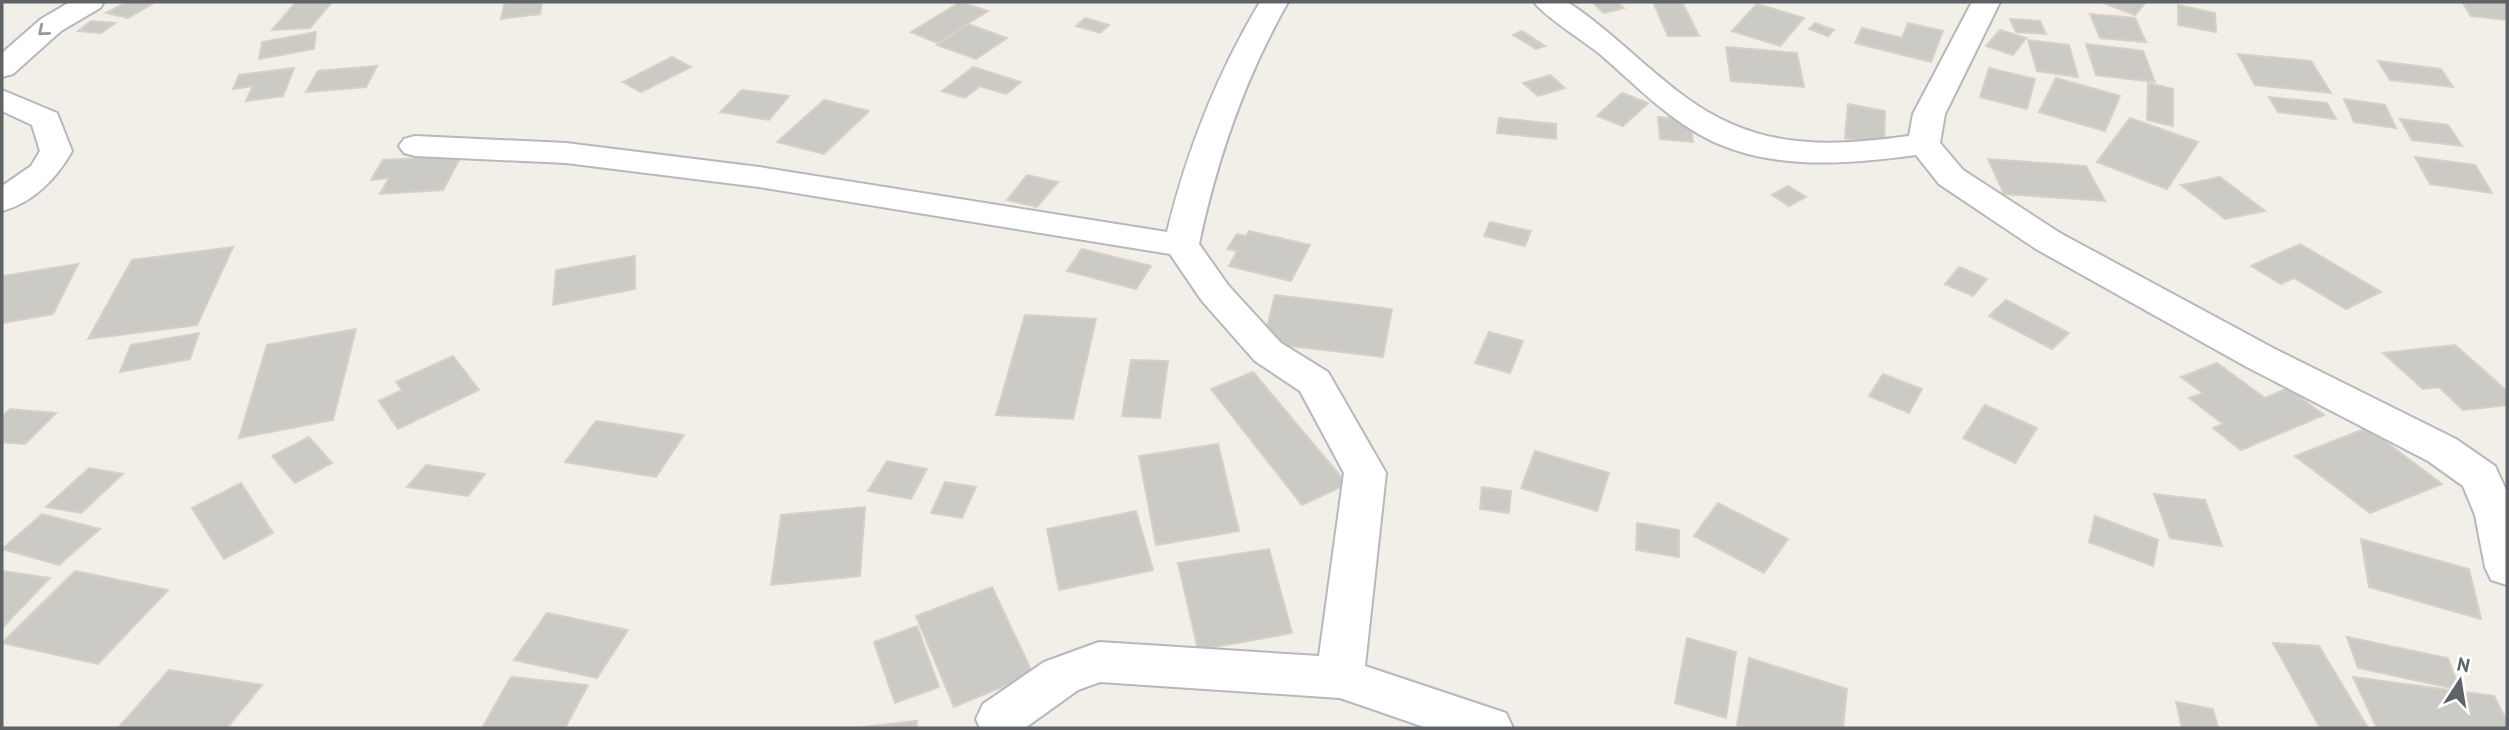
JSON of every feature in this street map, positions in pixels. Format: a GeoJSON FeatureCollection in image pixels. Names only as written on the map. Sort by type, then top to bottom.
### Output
{"type":"FeatureCollection","features":[{"type":"Feature","properties":{"kind":"street"},"geometry":{"type":"LineString","coordinates":[[2,68],[51,25],[90,2]]}},
{"type":"Feature","properties":{"kind":"street"},"geometry":{"type":"LineString","coordinates":[[1181,245],[1195,179],[1218,118],[1274,2]]}},
{"type":"Feature","properties":{"kind":"street"},"geometry":{"type":"LineString","coordinates":[[1548,2],[1574,18],[1678,106],[1718,133],[1756,147],[1793,153],[1848,155],[1924,144]]}},
{"type":"Feature","properties":{"kind":"street"},"geometry":{"type":"LineString","coordinates":[[1986,2],[1929,114],[1924,144],[1951,177],[2048,241],[2259,357],[2442,450],[2480,477],[2496,515],[2507,567]]}},
{"type":"Feature","properties":{"kind":"street"},"geometry":{"type":"LineString","coordinates":[[2,99],[46,120],[56,150],[44,172],[2,201]]}},
{"type":"Feature","properties":{"kind":"street"},"geometry":{"type":"LineString","coordinates":[[415,146],[566,153],[759,177],[1181,245],[1215,293],[1268,352],[1314,382],[1365,473],[1340,678]]}},
{"type":"Feature","properties":{"kind":"street"},"geometry":{"type":"LineString","coordinates":[[2,179],[44,172]]}},
{"type":"Feature","properties":{"kind":"street"},"geometry":{"type":"LineString","coordinates":[[1000,719],[1061,676],[1099,662],[1340,678],[1489,728]]}},
{"type":"Feature","properties":{"kind":"building"},"geometry":{"type":"Polygon","coordinates":[[[127,2],[152,4],[128,18],[106,13],[127,2]]]}},
{"type":"Feature","properties":{"kind":"building"},"geometry":{"type":"Polygon","coordinates":[[[296,2],[332,2],[310,28],[272,30],[296,2]]]}},
{"type":"Feature","properties":{"kind":"building"},"geometry":{"type":"Polygon","coordinates":[[[505,2],[542,2],[540,14],[501,19],[505,2]]]}},
{"type":"Feature","properties":{"kind":"building"},"geometry":{"type":"Polygon","coordinates":[[[960,2],[988,11],[937,43],[911,32],[960,2]]]}},
{"type":"Feature","properties":{"kind":"building"},"geometry":{"type":"Polygon","coordinates":[[[1592,2],[1617,2],[1624,8],[1604,13],[1592,2]]]}},
{"type":"Feature","properties":{"kind":"building"},"geometry":{"type":"Polygon","coordinates":[[[1653,2],[1682,2],[1699,36],[1668,36],[1653,2]]]}},
{"type":"Feature","properties":{"kind":"building"},"geometry":{"type":"Polygon","coordinates":[[[2101,2],[2146,2],[2135,15],[2101,2]]]}},
{"type":"Feature","properties":{"kind":"building"},"geometry":{"type":"Polygon","coordinates":[[[2462,2],[2507,2],[2507,20],[2471,16],[2462,2]]]}},
{"type":"Feature","properties":{"kind":"building"},"geometry":{"type":"Polygon","coordinates":[[[1757,4],[1804,18],[1780,46],[1732,31],[1757,4]]]}},
{"type":"Feature","properties":{"kind":"building"},"geometry":{"type":"Polygon","coordinates":[[[2178,5],[2215,13],[2216,32],[2178,25],[2178,5]]]}},
{"type":"Feature","properties":{"kind":"building"},"geometry":{"type":"Polygon","coordinates":[[[2090,14],[2135,18],[2146,42],[2100,38],[2090,14]]]}},
{"type":"Feature","properties":{"kind":"building"},"geometry":{"type":"Polygon","coordinates":[[[1085,18],[1109,25],[1100,33],[1076,26],[1085,18]]]}},
{"type":"Feature","properties":{"kind":"building"},"geometry":{"type":"Polygon","coordinates":[[[2010,19],[2040,21],[2046,34],[2016,32],[2010,19]]]}},
{"type":"Feature","properties":{"kind":"building"},"geometry":{"type":"Polygon","coordinates":[[[91,21],[115,23],[101,33],[78,31],[91,21]]]}},
{"type":"Feature","properties":{"kind":"building"},"geometry":{"type":"Polygon","coordinates":[[[1815,23],[1834,30],[1828,36],[1809,29],[1815,23]]]}},
{"type":"Feature","properties":{"kind":"building"},"geometry":{"type":"Polygon","coordinates":[[[1908,23],[1943,31],[1931,62],[1855,43],[1862,28],[1902,38],[1908,23]]]}},
{"type":"Feature","properties":{"kind":"building"},"geometry":{"type":"Polygon","coordinates":[[[968,24],[1007,38],[976,59],[937,45],[968,24]]]}},
{"type":"Feature","properties":{"kind":"building"},"geometry":{"type":"Polygon","coordinates":[[[2000,30],[2026,38],[2013,55],[1986,46],[2000,30]]]}},
{"type":"Feature","properties":{"kind":"building"},"geometry":{"type":"Polygon","coordinates":[[[1522,31],[1545,46],[1536,49],[1513,35],[1522,31]]]}},
{"type":"Feature","properties":{"kind":"building"},"geometry":{"type":"Polygon","coordinates":[[[316,32],[314,49],[259,59],[262,42],[316,32]]]}},
{"type":"Feature","properties":{"kind":"building"},"geometry":{"type":"Polygon","coordinates":[[[2028,40],[2069,45],[2078,77],[2037,71],[2028,40]]]}},
{"type":"Feature","properties":{"kind":"building"},"geometry":{"type":"Polygon","coordinates":[[[2086,44],[2143,51],[2155,82],[2096,75],[2086,44]]]}},
{"type":"Feature","properties":{"kind":"building"},"geometry":{"type":"Polygon","coordinates":[[[1726,47],[1797,53],[1804,87],[1731,81],[1726,47]]]}},
{"type":"Feature","properties":{"kind":"building"},"geometry":{"type":"Polygon","coordinates":[[[2238,54],[2311,61],[2331,93],[2255,85],[2238,54]]]}},
{"type":"Feature","properties":{"kind":"building"},"geometry":{"type":"Polygon","coordinates":[[[672,57],[691,67],[641,92],[623,82],[672,57]]]}},
{"type":"Feature","properties":{"kind":"building"},"geometry":{"type":"Polygon","coordinates":[[[2378,61],[2441,69],[2453,87],[2390,80],[2378,61]]]}},
{"type":"Feature","properties":{"kind":"building"},"geometry":{"type":"Polygon","coordinates":[[[377,66],[366,87],[306,92],[318,71],[377,66]]]}},
{"type":"Feature","properties":{"kind":"building"},"geometry":{"type":"Polygon","coordinates":[[[973,67],[1021,82],[1006,94],[980,86],[965,98],[942,91],[973,67]]]}},
{"type":"Feature","properties":{"kind":"building"},"geometry":{"type":"Polygon","coordinates":[[[294,68],[283,96],[246,101],[253,86],[233,89],[239,75],[294,68]]]}},
{"type":"Feature","properties":{"kind":"building"},"geometry":{"type":"Polygon","coordinates":[[[1989,68],[2035,79],[2027,109],[1980,97],[1989,68]]]}},
{"type":"Feature","properties":{"kind":"building"},"geometry":{"type":"Polygon","coordinates":[[[1550,75],[1565,88],[1538,96],[1523,83],[1550,75]]]}},
{"type":"Feature","properties":{"kind":"building"},"geometry":{"type":"Polygon","coordinates":[[[2056,78],[2120,96],[2105,131],[2039,112],[2056,78]]]}},
{"type":"Feature","properties":{"kind":"building"},"geometry":{"type":"Polygon","coordinates":[[[2148,83],[2173,89],[2173,126],[2147,120],[2148,83]]]}},
{"type":"Feature","properties":{"kind":"building"},"geometry":{"type":"Polygon","coordinates":[[[742,90],[789,96],[769,120],[720,112],[742,90]]]}},
{"type":"Feature","properties":{"kind":"building"},"geometry":{"type":"Polygon","coordinates":[[[1622,93],[1648,103],[1623,126],[1597,116],[1622,93]]]}},
{"type":"Feature","properties":{"kind":"building"},"geometry":{"type":"Polygon","coordinates":[[[2269,97],[2327,103],[2336,119],[2278,112],[2269,97]]]}},
{"type":"Feature","properties":{"kind":"building"},"geometry":{"type":"Polygon","coordinates":[[[2344,99],[2385,105],[2396,128],[2354,122],[2344,99]]]}},
{"type":"Feature","properties":{"kind":"building"},"geometry":{"type":"Polygon","coordinates":[[[824,100],[869,111],[824,154],[777,142],[824,100]]]}},
{"type":"Feature","properties":{"kind":"building"},"geometry":{"type":"Polygon","coordinates":[[[1848,104],[1885,111],[1884,145],[1845,138],[1848,104]]]}},
{"type":"Feature","properties":{"kind":"building"},"geometry":{"type":"Polygon","coordinates":[[[1658,117],[1690,119],[1693,142],[1660,139],[1658,117]]]}},
{"type":"Feature","properties":{"kind":"building"},"geometry":{"type":"Polygon","coordinates":[[[1499,118],[1556,124],[1556,139],[1497,133],[1499,118]]]}},
{"type":"Feature","properties":{"kind":"building"},"geometry":{"type":"Polygon","coordinates":[[[2130,118],[2198,142],[2167,189],[2097,162],[2130,118]]]}},
{"type":"Feature","properties":{"kind":"building"},"geometry":{"type":"Polygon","coordinates":[[[2400,119],[2448,125],[2462,146],[2412,140],[2400,119]]]}},
{"type":"Feature","properties":{"kind":"building"},"geometry":{"type":"Polygon","coordinates":[[[461,156],[443,190],[380,194],[389,178],[371,180],[383,160],[461,156]]]}},
{"type":"Feature","properties":{"kind":"building"},"geometry":{"type":"Polygon","coordinates":[[[2415,157],[2475,165],[2492,193],[2430,184],[2415,157]]]}},
{"type":"Feature","properties":{"kind":"building"},"geometry":{"type":"Polygon","coordinates":[[[1988,159],[2086,166],[2105,201],[2004,194],[1988,159]]]}},
{"type":"Feature","properties":{"kind":"building"},"geometry":{"type":"Polygon","coordinates":[[[1027,175],[1058,182],[1037,207],[1007,200],[1027,175]]]}},
{"type":"Feature","properties":{"kind":"building"},"geometry":{"type":"Polygon","coordinates":[[[2220,177],[2265,211],[2225,219],[2181,185],[2220,177]]]}},
{"type":"Feature","properties":{"kind":"building"},"geometry":{"type":"Polygon","coordinates":[[[1788,186],[1806,197],[1789,206],[1772,195],[1788,186]]]}},
{"type":"Feature","properties":{"kind":"building"},"geometry":{"type":"Polygon","coordinates":[[[1490,222],[1531,231],[1525,246],[1484,236],[1490,222]]]}},
{"type":"Feature","properties":{"kind":"building"},"geometry":{"type":"Polygon","coordinates":[[[1249,231],[1310,245],[1291,281],[1229,266],[1237,251],[1227,249],[1237,234],[1246,236],[1249,231]]]}},
{"type":"Feature","properties":{"kind":"building"},"geometry":{"type":"Polygon","coordinates":[[[2300,244],[2381,292],[2346,309],[2294,278],[2281,284],[2251,266],[2300,244]]]}},
{"type":"Feature","properties":{"kind":"building"},"geometry":{"type":"Polygon","coordinates":[[[233,247],[197,325],[88,339],[132,260],[233,247]]]}},
{"type":"Feature","properties":{"kind":"building"},"geometry":{"type":"Polygon","coordinates":[[[1082,249],[1151,266],[1136,289],[1067,271],[1082,249]]]}},
{"type":"Feature","properties":{"kind":"building"},"geometry":{"type":"Polygon","coordinates":[[[635,256],[635,289],[553,305],[556,270],[635,256]]]}},
{"type":"Feature","properties":{"kind":"building"},"geometry":{"type":"Polygon","coordinates":[[[78,264],[53,314],[2,323],[2,276],[78,264]]]}},
{"type":"Feature","properties":{"kind":"building"},"geometry":{"type":"Polygon","coordinates":[[[1959,267],[1987,279],[1973,296],[1945,284],[1959,267]]]}},
{"type":"Feature","properties":{"kind":"building"},"geometry":{"type":"Polygon","coordinates":[[[1275,295],[1392,309],[1383,357],[1263,343],[1275,295]]]}},
{"type":"Feature","properties":{"kind":"building"},"geometry":{"type":"Polygon","coordinates":[[[2006,300],[2069,333],[2052,349],[1989,316],[2006,300]]]}},
{"type":"Feature","properties":{"kind":"building"},"geometry":{"type":"Polygon","coordinates":[[[1025,315],[1096,319],[1073,419],[996,415],[1025,315]]]}},
{"type":"Feature","properties":{"kind":"building"},"geometry":{"type":"Polygon","coordinates":[[[356,329],[333,420],[239,438],[267,345],[356,329]]]}},
{"type":"Feature","properties":{"kind":"building"},"geometry":{"type":"Polygon","coordinates":[[[1489,332],[1523,341],[1510,373],[1475,363],[1489,332]]]}},
{"type":"Feature","properties":{"kind":"building"},"geometry":{"type":"Polygon","coordinates":[[[199,333],[190,359],[120,372],[131,345],[199,333]]]}},
{"type":"Feature","properties":{"kind":"building"},"geometry":{"type":"Polygon","coordinates":[[[2455,345],[2507,391],[2507,405],[2463,410],[2439,387],[2423,389],[2383,353],[2455,345]]]}},
{"type":"Feature","properties":{"kind":"building"},"geometry":{"type":"Polygon","coordinates":[[[453,356],[479,390],[398,429],[379,401],[402,390],[396,382],[453,356]]]}},
{"type":"Feature","properties":{"kind":"building"},"geometry":{"type":"Polygon","coordinates":[[[1131,360],[1168,361],[1160,418],[1122,416],[1131,360]]]}},
{"type":"Feature","properties":{"kind":"building"},"geometry":{"type":"Polygon","coordinates":[[[2217,363],[2265,398],[2288,388],[2324,415],[2241,450],[2213,428],[2223,424],[2189,398],[2203,393],[2181,377],[2217,363]]]}},
{"type":"Feature","properties":{"kind":"building"},"geometry":{"type":"Polygon","coordinates":[[[1253,372],[1347,484],[1302,505],[1211,389],[1253,372]]]}},
{"type":"Feature","properties":{"kind":"building"},"geometry":{"type":"Polygon","coordinates":[[[1883,374],[1922,389],[1909,413],[1869,396],[1883,374]]]}},
{"type":"Feature","properties":{"kind":"building"},"geometry":{"type":"Polygon","coordinates":[[[1985,405],[2037,428],[2015,463],[1963,438],[1985,405]]]}},
{"type":"Feature","properties":{"kind":"building"},"geometry":{"type":"Polygon","coordinates":[[[10,409],[56,413],[25,444],[2,442],[2,417],[10,409]]]}},
{"type":"Feature","properties":{"kind":"building"},"geometry":{"type":"Polygon","coordinates":[[[596,421],[684,435],[656,477],[565,462],[596,421]]]}},
{"type":"Feature","properties":{"kind":"building"},"geometry":{"type":"Polygon","coordinates":[[[2367,428],[2442,484],[2370,513],[2295,456],[2367,428]]]}},
{"type":"Feature","properties":{"kind":"building"},"geometry":{"type":"Polygon","coordinates":[[[309,437],[332,463],[295,483],[272,456],[309,437]]]}},
{"type":"Feature","properties":{"kind":"building"},"geometry":{"type":"Polygon","coordinates":[[[1218,444],[1239,531],[1156,545],[1139,456],[1218,444]]]}},
{"type":"Feature","properties":{"kind":"building"},"geometry":{"type":"Polygon","coordinates":[[[1535,451],[1609,473],[1597,511],[1521,488],[1535,451]]]}},
{"type":"Feature","properties":{"kind":"building"},"geometry":{"type":"Polygon","coordinates":[[[887,461],[927,469],[911,499],[868,491],[887,461]]]}},
{"type":"Feature","properties":{"kind":"building"},"geometry":{"type":"Polygon","coordinates":[[[426,465],[485,474],[468,496],[407,487],[426,465]]]}},
{"type":"Feature","properties":{"kind":"building"},"geometry":{"type":"Polygon","coordinates":[[[89,468],[123,474],[81,513],[46,507],[89,468]]]}},
{"type":"Feature","properties":{"kind":"building"},"geometry":{"type":"Polygon","coordinates":[[[945,482],[976,487],[962,518],[931,513],[945,482]]]}},
{"type":"Feature","properties":{"kind":"building"},"geometry":{"type":"Polygon","coordinates":[[[241,483],[273,533],[224,559],[192,508],[241,483]]]}},
{"type":"Feature","properties":{"kind":"building"},"geometry":{"type":"Polygon","coordinates":[[[1482,487],[1511,491],[1509,513],[1480,509],[1482,487]]]}},
{"type":"Feature","properties":{"kind":"building"},"geometry":{"type":"Polygon","coordinates":[[[2154,494],[2205,500],[2222,546],[2170,538],[2154,494]]]}},
{"type":"Feature","properties":{"kind":"building"},"geometry":{"type":"Polygon","coordinates":[[[1718,503],[1788,539],[1764,573],[1694,536],[1718,503]]]}},
{"type":"Feature","properties":{"kind":"building"},"geometry":{"type":"Polygon","coordinates":[[[865,507],[860,576],[771,585],[781,515],[865,507]]]}},
{"type":"Feature","properties":{"kind":"building"},"geometry":{"type":"Polygon","coordinates":[[[1136,511],[1153,570],[1059,590],[1047,529],[1136,511]]]}},
{"type":"Feature","properties":{"kind":"building"},"geometry":{"type":"Polygon","coordinates":[[[42,514],[100,529],[59,565],[2,549],[42,514]]]}},
{"type":"Feature","properties":{"kind":"building"},"geometry":{"type":"Polygon","coordinates":[[[2095,516],[2158,540],[2153,566],[2089,542],[2095,516]]]}},
{"type":"Feature","properties":{"kind":"building"},"geometry":{"type":"Polygon","coordinates":[[[1637,523],[1679,530],[1679,557],[1636,550],[1637,523]]]}},
{"type":"Feature","properties":{"kind":"building"},"geometry":{"type":"Polygon","coordinates":[[[2361,539],[2469,569],[2481,619],[2369,587],[2361,539]]]}},
{"type":"Feature","properties":{"kind":"building"},"geometry":{"type":"Polygon","coordinates":[[[1269,549],[1292,633],[1198,650],[1178,563],[1269,549]]]}},
{"type":"Feature","properties":{"kind":"building"},"geometry":{"type":"Polygon","coordinates":[[[2,571],[50,578],[2,628],[2,571]]]}},
{"type":"Feature","properties":{"kind":"building"},"geometry":{"type":"Polygon","coordinates":[[[75,571],[168,590],[98,664],[2,643],[75,571]]]}},
{"type":"Feature","properties":{"kind":"building"},"geometry":{"type":"Polygon","coordinates":[[[992,587],[1033,674],[954,707],[916,616],[992,587]]]}},
{"type":"Feature","properties":{"kind":"building"},"geometry":{"type":"Polygon","coordinates":[[[547,613],[628,630],[597,678],[514,660],[547,613]]]}},
{"type":"Feature","properties":{"kind":"building"},"geometry":{"type":"Polygon","coordinates":[[[917,626],[939,687],[895,703],[874,642],[917,626]]]}},
{"type":"Feature","properties":{"kind":"building"},"geometry":{"type":"Polygon","coordinates":[[[2347,637],[2448,658],[2460,690],[2358,668],[2347,637]]]}},
{"type":"Feature","properties":{"kind":"building"},"geometry":{"type":"Polygon","coordinates":[[[1687,638],[1736,652],[1726,718],[1675,703],[1687,638]]]}},
{"type":"Feature","properties":{"kind":"building"},"geometry":{"type":"Polygon","coordinates":[[[2273,643],[2319,646],[2368,728],[2320,728],[2273,643]]]}},
{"type":"Feature","properties":{"kind":"building"},"geometry":{"type":"Polygon","coordinates":[[[1749,658],[1847,689],[1843,728],[1748,728],[1737,725],[1749,658]]]}},
{"type":"Feature","properties":{"kind":"building"},"geometry":{"type":"Polygon","coordinates":[[[169,670],[262,685],[227,728],[118,728],[169,670]]]}},
{"type":"Feature","properties":{"kind":"building"},"geometry":{"type":"Polygon","coordinates":[[[511,677],[588,685],[565,728],[482,728],[511,677]]]}},
{"type":"Feature","properties":{"kind":"building"},"geometry":{"type":"Polygon","coordinates":[[[2353,677],[2494,696],[2507,721],[2507,728],[2377,728],[2353,677]]]}},
{"type":"Feature","properties":{"kind":"building"},"geometry":{"type":"Polygon","coordinates":[[[2176,702],[2213,709],[2218,728],[2182,728],[2176,702]]]}},
{"type":"Feature","properties":{"kind":"building"},"geometry":{"type":"Polygon","coordinates":[[[917,721],[916,728],[855,728],[917,721]]]}}]}
